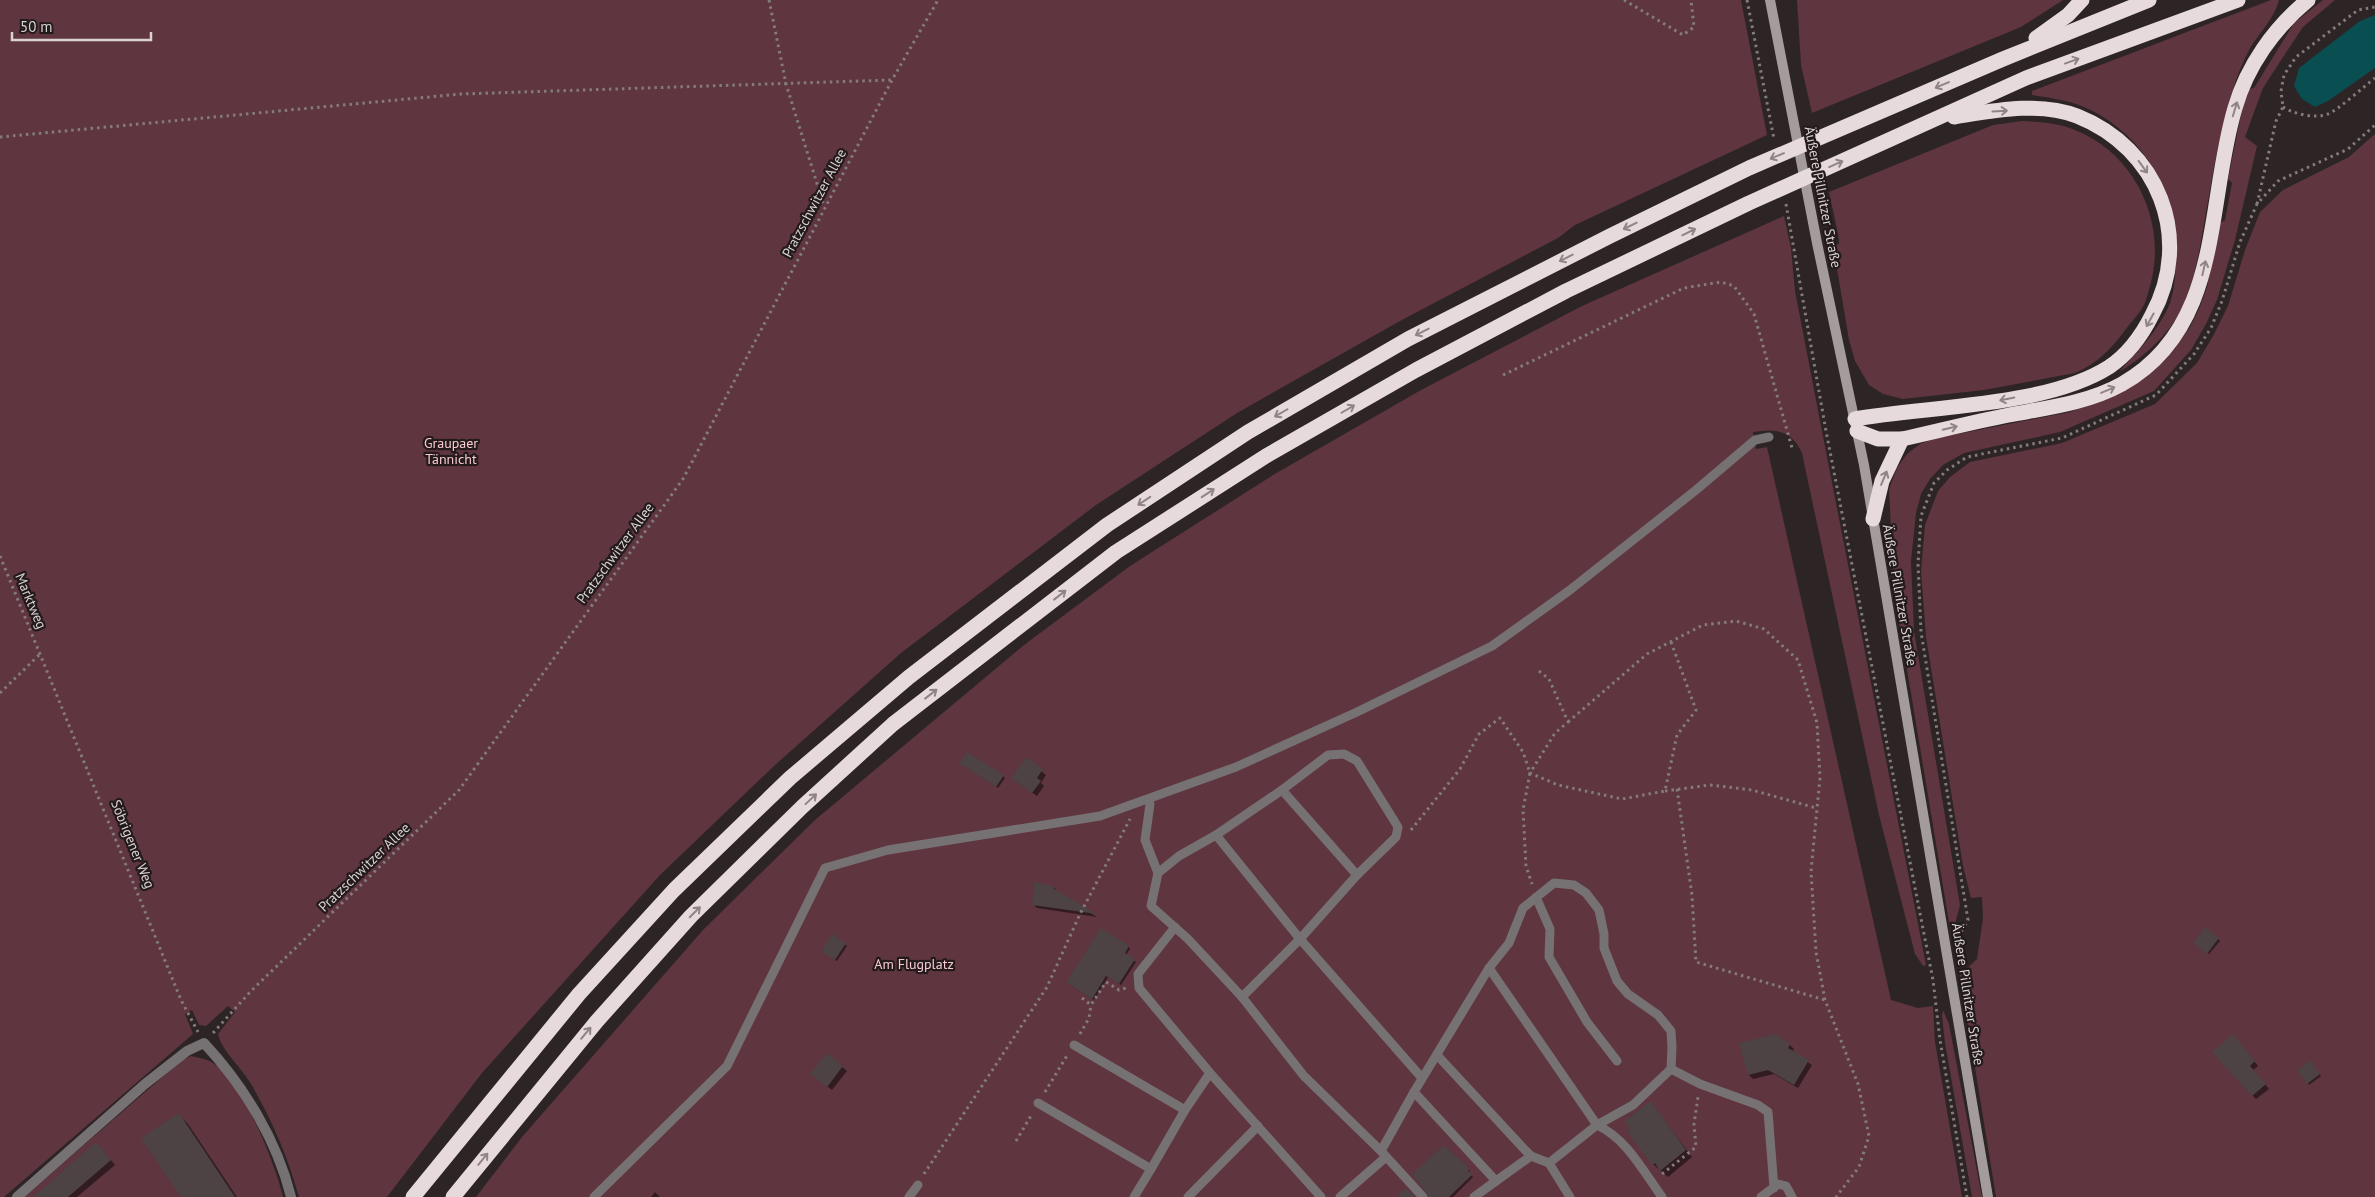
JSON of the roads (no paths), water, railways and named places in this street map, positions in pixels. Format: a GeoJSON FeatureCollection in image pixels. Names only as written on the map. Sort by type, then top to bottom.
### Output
{"type":"FeatureCollection","features":[{"type":"Feature","properties":{"kind":"highway"},"geometry":{"type":"LineString","coordinates":[[2003,59],[2051,29],[2082,0]]}},
{"type":"Feature","properties":{"kind":"highway"},"geometry":{"type":"LineString","coordinates":[[413,1197],[579,994],[674,890],[790,778],[909,677],[1107,525],[1248,432],[1408,339],[1601,240],[1749,168],[2003,59],[2149,0]]}},
{"type":"Feature","properties":{"kind":"highway"},"geometry":{"type":"LineString","coordinates":[[452,1197],[603,1014],[691,916],[802,807],[893,724],[1116,552],[1266,456],[1416,370],[1566,291],[1749,203],[2026,78],[2238,0]]}},
{"type":"Feature","properties":{"kind":"highway"},"geometry":{"type":"LineString","coordinates":[[1856,424],[1878,439],[1902,439],[2096,396],[2121,385],[2147,367],[2165,350],[2183,324],[2199,288],[2227,140],[2235,107],[2244,86],[2260,54],[2274,33],[2308,0]]}},
{"type":"Feature","properties":{"kind":"highway"},"geometry":{"type":"LineString","coordinates":[[1856,424],[1892,412],[1994,401],[2078,382],[2111,365],[2131,347],[2147,326],[2160,300],[2170,249],[2169,224],[2164,204],[2146,170],[2133,153],[2117,138],[2077,116],[2055,111],[1988,111],[1935,119]]}},
{"type":"Feature","properties":{"kind":"highway"},"geometry":{"type":"LineString","coordinates":[[1873,518],[1882,481],[1902,439]]}},
{"type":"Feature","properties":{"kind":"main road","name":"Äußere Pillnitzer Straße"},"geometry":{"type":"LineString","coordinates":[[1770,0],[1817,243],[1856,424],[1988,1197]]}},
{"type":"Feature","properties":{"kind":"street"},"geometry":{"type":"LineString","coordinates":[[17,1197],[146,1084],[187,1051],[204,1043],[239,1084],[263,1126],[286,1176],[290,1197]]}},
{"type":"Feature","properties":{"kind":"lane"},"geometry":{"type":"LineString","coordinates":[[594,1197],[727,1066],[825,868],[888,850],[1100,816],[1134,802],[1236,767],[1357,712],[1492,646],[1577,584],[1696,490],[1755,440],[1769,437]]}},
{"type":"Feature","properties":{"kind":"lane"},"geometry":{"type":"LineString","coordinates":[[1158,873],[1179,856],[1216,835],[1282,790],[1328,754],[1344,754],[1357,761],[1398,827],[1396,837],[1358,875],[1300,939],[1242,997]]}},
{"type":"Feature","properties":{"kind":"lane"},"geometry":{"type":"LineString","coordinates":[[1282,790],[1358,875]]}},
{"type":"Feature","properties":{"kind":"lane"},"geometry":{"type":"LineString","coordinates":[[1150,804],[1145,840],[1158,873],[1151,906],[1175,927],[1242,997],[1304,1076],[1384,1154],[1423,1197]]}},
{"type":"Feature","properties":{"kind":"lane"},"geometry":{"type":"LineString","coordinates":[[1216,835],[1300,939],[1422,1078]]}},
{"type":"Feature","properties":{"kind":"lane"},"geometry":{"type":"LineString","coordinates":[[1340,1197],[1384,1154],[1422,1078],[1489,968],[1510,944],[1523,908],[1554,883],[1574,884],[1586,893],[1598,910],[1604,934],[1604,948],[1617,981],[1628,994],[1658,1015],[1671,1031],[1671,1069],[1633,1105],[1597,1125],[1549,1162]]}},
{"type":"Feature","properties":{"kind":"lane"},"geometry":{"type":"LineString","coordinates":[[1536,897],[1550,929],[1548,957],[1587,1022],[1617,1061]]}},
{"type":"Feature","properties":{"kind":"lane"},"geometry":{"type":"LineString","coordinates":[[1175,927],[1138,974],[1139,988],[1210,1073],[1321,1197]]}},
{"type":"Feature","properties":{"kind":"lane"},"geometry":{"type":"LineString","coordinates":[[1489,968],[1597,1125],[1609,1131],[1623,1142],[1662,1197]]}},
{"type":"Feature","properties":{"kind":"lane"},"geometry":{"type":"LineString","coordinates":[[1074,1045],[1185,1110]]}},
{"type":"Feature","properties":{"kind":"lane"},"geometry":{"type":"LineString","coordinates":[[1437,1055],[1532,1156],[1549,1162],[1570,1197]]}},
{"type":"Feature","properties":{"kind":"lane"},"geometry":{"type":"LineString","coordinates":[[1671,1069],[1700,1084],[1758,1105],[1768,1112],[1774,1188]]}},
{"type":"Feature","properties":{"kind":"lane"},"geometry":{"type":"LineString","coordinates":[[1134,1197],[1185,1110],[1210,1073]]}},
{"type":"Feature","properties":{"kind":"lane"},"geometry":{"type":"LineString","coordinates":[[1414,1092],[1496,1181]]}},
{"type":"Feature","properties":{"kind":"lane"},"geometry":{"type":"LineString","coordinates":[[1038,1103],[1151,1168]]}},
{"type":"Feature","properties":{"kind":"lane"},"geometry":{"type":"LineString","coordinates":[[1188,1197],[1258,1126]]}},
{"type":"Feature","properties":{"kind":"lane"},"geometry":{"type":"LineString","coordinates":[[1474,1197],[1532,1156]]}},
{"type":"Feature","properties":{"kind":"lane"},"geometry":{"type":"LineString","coordinates":[[1761,1197],[1778,1184],[1786,1186],[1792,1197]]}},
{"type":"Feature","properties":{"kind":"lane"},"geometry":{"type":"LineString","coordinates":[[909,1197],[918,1185]]}},
{"type":"Feature","properties":{"kind":"water"},"geometry":{"type":"Polygon","coordinates":[[[2375,15],[2375,68],[2328,101],[2315,107],[2302,99],[2294,86],[2299,68],[2360,21],[2375,15]]]}},
{"type":"Feature","properties":{"kind":"park label","name":"Graupaer Tännicht"},"geometry":{"type":"Point","coordinates":[451,452]}},
{"type":"Feature","properties":{"kind":"park label","name":"Am Flugplatz"},"geometry":{"type":"Point","coordinates":[914,964]}}]}
